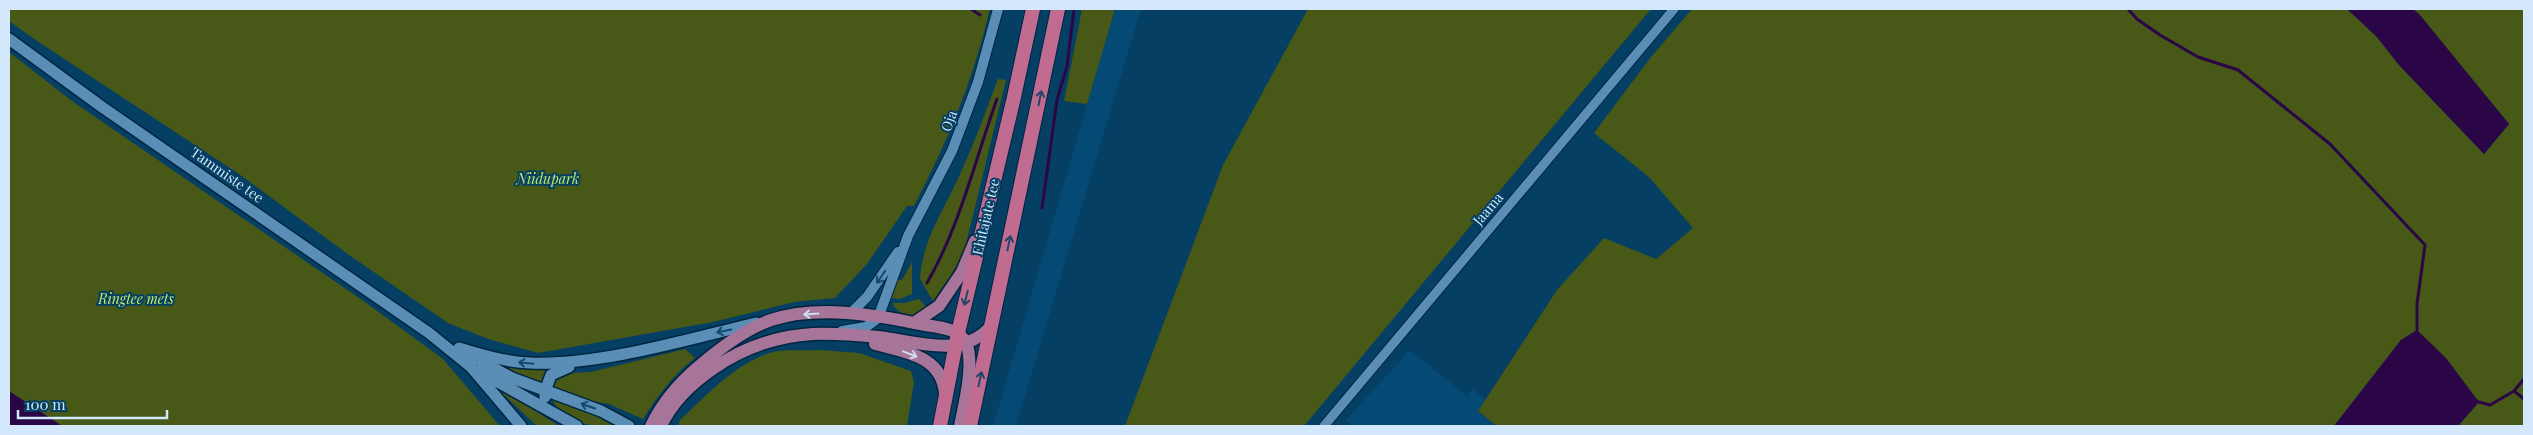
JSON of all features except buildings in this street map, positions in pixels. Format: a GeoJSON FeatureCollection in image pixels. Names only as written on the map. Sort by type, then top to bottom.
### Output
{"type":"FeatureCollection","features":[{"type":"Feature","properties":{"kind":"highway","name":"Ehitajate tee"},"geometry":{"type":"LineString","coordinates":[[940,426],[1033,9]]}},
{"type":"Feature","properties":{"kind":"highway","name":"Ehitajate tee"},"geometry":{"type":"LineString","coordinates":[[970,426],[1058,9]]}},
{"type":"Feature","properties":{"kind":"main road","name":"Tammiste tee"},"geometry":{"type":"LineString","coordinates":[[9,39],[102,107],[429,333]]}},
{"type":"Feature","properties":{"kind":"main road"},"geometry":{"type":"LineString","coordinates":[[914,323],[936,310],[966,262],[976,240],[1005,112],[1014,97]]}},
{"type":"Feature","properties":{"kind":"main road"},"geometry":{"type":"LineString","coordinates":[[459,348],[502,360],[528,363],[557,363],[609,356],[810,313],[850,314],[914,323],[960,340],[969,360],[960,426]]}},
{"type":"Feature","properties":{"kind":"main road"},"geometry":{"type":"LineString","coordinates":[[651,426],[668,397],[712,355],[772,320]]}},
{"type":"Feature","properties":{"kind":"main road"},"geometry":{"type":"LineString","coordinates":[[661,426],[671,408],[689,388],[721,362],[764,343],[798,336],[829,334],[878,337],[936,346],[982,336],[992,325]]}},
{"type":"Feature","properties":{"kind":"main road"},"geometry":{"type":"LineString","coordinates":[[429,333],[504,374],[544,391],[601,411],[629,426]]}},
{"type":"Feature","properties":{"kind":"main road"},"geometry":{"type":"LineString","coordinates":[[429,333],[471,367],[576,426]]}},
{"type":"Feature","properties":{"kind":"main road"},"geometry":{"type":"LineString","coordinates":[[829,334],[905,352],[931,363],[942,378],[945,397]]}},
{"type":"Feature","properties":{"kind":"main road"},"geometry":{"type":"LineString","coordinates":[[553,413],[548,406],[544,391],[551,375],[561,369],[604,359],[609,356]]}},
{"type":"Feature","properties":{"kind":"main road"},"geometry":{"type":"LineString","coordinates":[[471,367],[521,426]]}},
{"type":"Feature","properties":{"kind":"street","name":"Oja"},"geometry":{"type":"LineString","coordinates":[[850,314],[867,296],[908,236],[952,152],[978,82],[998,9]]}},
{"type":"Feature","properties":{"kind":"street","name":"Jaama"},"geometry":{"type":"LineString","coordinates":[[1324,426],[1674,9]]}},
{"type":"Feature","properties":{"kind":"street","name":"Oja"},"geometry":{"type":"LineString","coordinates":[[878,318],[908,236]]}},
{"type":"Feature","properties":{"kind":"street"},"geometry":{"type":"LineString","coordinates":[[829,334],[866,327],[878,318]]}},
{"type":"Feature","properties":{"kind":"shaded area"},"geometry":{"type":"Polygon","coordinates":[[[1115,9],[1141,9],[1016,426],[993,426],[1115,9]]]}},
{"type":"Feature","properties":{"kind":"shaded area"},"geometry":{"type":"Polygon","coordinates":[[[2347,9],[2413,9],[2420,15],[2509,124],[2484,154],[2399,65],[2377,37],[2347,9]]]}},
{"type":"Feature","properties":{"kind":"shaded area"},"geometry":{"type":"Polygon","coordinates":[[[2417,330],[2446,358],[2479,402],[2458,426],[2334,426],[2401,340],[2417,330]]]}},
{"type":"Feature","properties":{"kind":"shaded area"},"geometry":{"type":"Polygon","coordinates":[[[1410,350],[1467,396],[1472,389],[1486,399],[1478,411],[1497,426],[1352,426],[1345,421],[1410,350]]]}},
{"type":"Feature","properties":{"kind":"shaded area"},"geometry":{"type":"Polygon","coordinates":[[[9,391],[62,426],[9,426],[9,391]]]}},
{"type":"Feature","properties":{"kind":"green space","name":"Niidupark"},"geometry":{"type":"Polygon","coordinates":[[[9,9],[990,9],[976,61],[949,134],[914,206],[907,206],[867,264],[835,298],[794,302],[713,322],[538,353],[488,339],[448,323],[349,255],[239,174],[9,21],[9,9]]]}},
{"type":"Feature","properties":{"kind":"green space"},"geometry":{"type":"Polygon","coordinates":[[[1082,9],[1115,9],[1087,104],[1064,101],[1082,9]]]}},
{"type":"Feature","properties":{"kind":"green space"},"geometry":{"type":"Polygon","coordinates":[[[1308,9],[1651,9],[1304,426],[1125,426],[1223,165],[1308,9]]]}},
{"type":"Feature","properties":{"kind":"green space"},"geometry":{"type":"Polygon","coordinates":[[[1692,9],[2347,9],[2377,37],[2399,65],[2484,154],[2509,124],[2413,9],[2524,9],[2524,426],[2458,426],[2479,402],[2417,330],[2401,340],[2334,426],[1497,426],[1478,411],[1557,290],[1604,238],[1656,259],[1693,228],[1649,177],[1594,133],[1651,57],[1692,9]]]}},
{"type":"Feature","properties":{"kind":"green space","name":"Ringtee mets"},"geometry":{"type":"Polygon","coordinates":[[[9,52],[72,101],[365,302],[443,359],[500,426],[62,426],[9,391],[9,52]]]}},
{"type":"Feature","properties":{"kind":"green space"},"geometry":{"type":"Polygon","coordinates":[[[998,79],[1006,80],[964,252],[933,301],[920,279],[924,253],[933,229],[956,183],[998,79]]]}},
{"type":"Feature","properties":{"kind":"green space"},"geometry":{"type":"Polygon","coordinates":[[[912,262],[912,294],[900,299],[891,298],[897,280],[902,280],[912,262]]]}},
{"type":"Feature","properties":{"kind":"green space"},"geometry":{"type":"Polygon","coordinates":[[[919,299],[929,310],[914,315],[900,312],[892,303],[904,303],[919,299]]]}},
{"type":"Feature","properties":{"kind":"green space"},"geometry":{"type":"Polygon","coordinates":[[[685,349],[695,358],[666,386],[643,419],[609,404],[590,401],[553,388],[558,377],[568,373],[591,372],[685,349]]]}},
{"type":"Feature","properties":{"kind":"green space"},"geometry":{"type":"Polygon","coordinates":[[[820,350],[859,353],[911,371],[914,382],[907,426],[678,426],[680,420],[712,390],[734,371],[747,363],[773,352],[820,350]]]}},
{"type":"Feature","properties":{"kind":"green space"},"geometry":{"type":"Polygon","coordinates":[[[497,365],[544,370],[547,371],[541,385],[497,365]]]}},
{"type":"Feature","properties":{"kind":"green space"},"geometry":{"type":"Polygon","coordinates":[[[489,381],[559,426],[537,426],[489,381]]]}},
{"type":"Feature","properties":{"kind":"green space"},"geometry":{"type":"Polygon","coordinates":[[[552,400],[604,417],[622,426],[592,425],[574,421],[566,416],[552,400]]]}},
{"type":"Feature","properties":{"kind":"waterway"},"geometry":{"type":"LineString","coordinates":[[971,9],[980,15]]}},
{"type":"Feature","properties":{"kind":"waterway"},"geometry":{"type":"LineString","coordinates":[[1042,208],[1057,100],[1067,66],[1074,9]]}},
{"type":"Feature","properties":{"kind":"waterway"},"geometry":{"type":"LineString","coordinates":[[2128,9],[2137,19],[2160,35],[2198,57],[2238,70],[2330,144],[2425,245],[2417,304],[2417,330]]}},
{"type":"Feature","properties":{"kind":"waterway"},"geometry":{"type":"LineString","coordinates":[[927,283],[939,261],[958,216],[997,99]]}},
{"type":"Feature","properties":{"kind":"waterway"},"geometry":{"type":"LineString","coordinates":[[2514,391],[2524,379]]}},
{"type":"Feature","properties":{"kind":"waterway"},"geometry":{"type":"LineString","coordinates":[[2479,402],[2490,405],[2514,391],[2524,399]]}}]}
